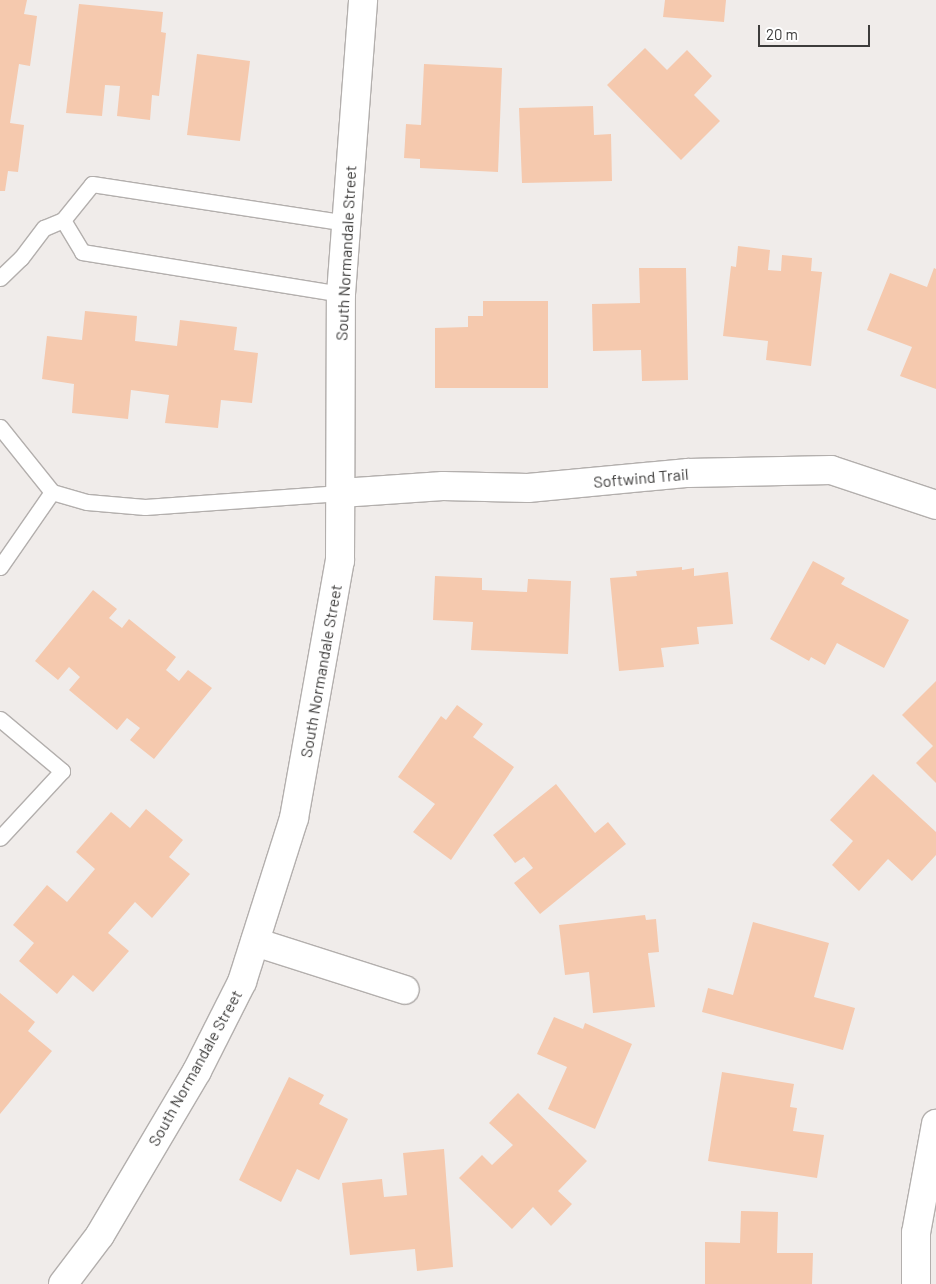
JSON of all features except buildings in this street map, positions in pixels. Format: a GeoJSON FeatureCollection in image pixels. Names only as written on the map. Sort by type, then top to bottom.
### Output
{"type":"FeatureCollection","features":[{"type":"Feature","properties":{"kind":"street","name":"South Normandale Street"},"geometry":{"type":"LineString","coordinates":[[63,1284],[100,1235],[197,1071],[242,982],[294,818],[340,561],[341,294],[363,0]]}},
{"type":"Feature","properties":{"kind":"street","name":"Softwind Trail"},"geometry":{"type":"LineString","coordinates":[[341,493],[442,486],[528,488],[688,473],[831,470],[936,506]]}},
{"type":"Feature","properties":{"kind":"street"},"geometry":{"type":"LineString","coordinates":[[255,942],[405,990]]}},
{"type":"Feature","properties":{"kind":"street"},"geometry":{"type":"LineString","coordinates":[[916,1284],[916,1233],[936,1124]]}},
{"type":"Feature","properties":{"kind":"lane"},"geometry":{"type":"LineString","coordinates":[[0,278],[22,258],[44,228],[63,220],[92,184],[347,222]]}},
{"type":"Feature","properties":{"kind":"lane"},"geometry":{"type":"LineString","coordinates":[[63,220],[82,252],[341,294]]}},
{"type":"Feature","properties":{"kind":"lane"},"geometry":{"type":"LineString","coordinates":[[0,427],[52,492],[87,502],[145,507],[341,493]]}},
{"type":"Feature","properties":{"kind":"lane"},"geometry":{"type":"LineString","coordinates":[[0,567],[52,492]]}},
{"type":"Feature","properties":{"kind":"lane"},"geometry":{"type":"LineString","coordinates":[[0,719],[62,771],[0,838]]}}]}
